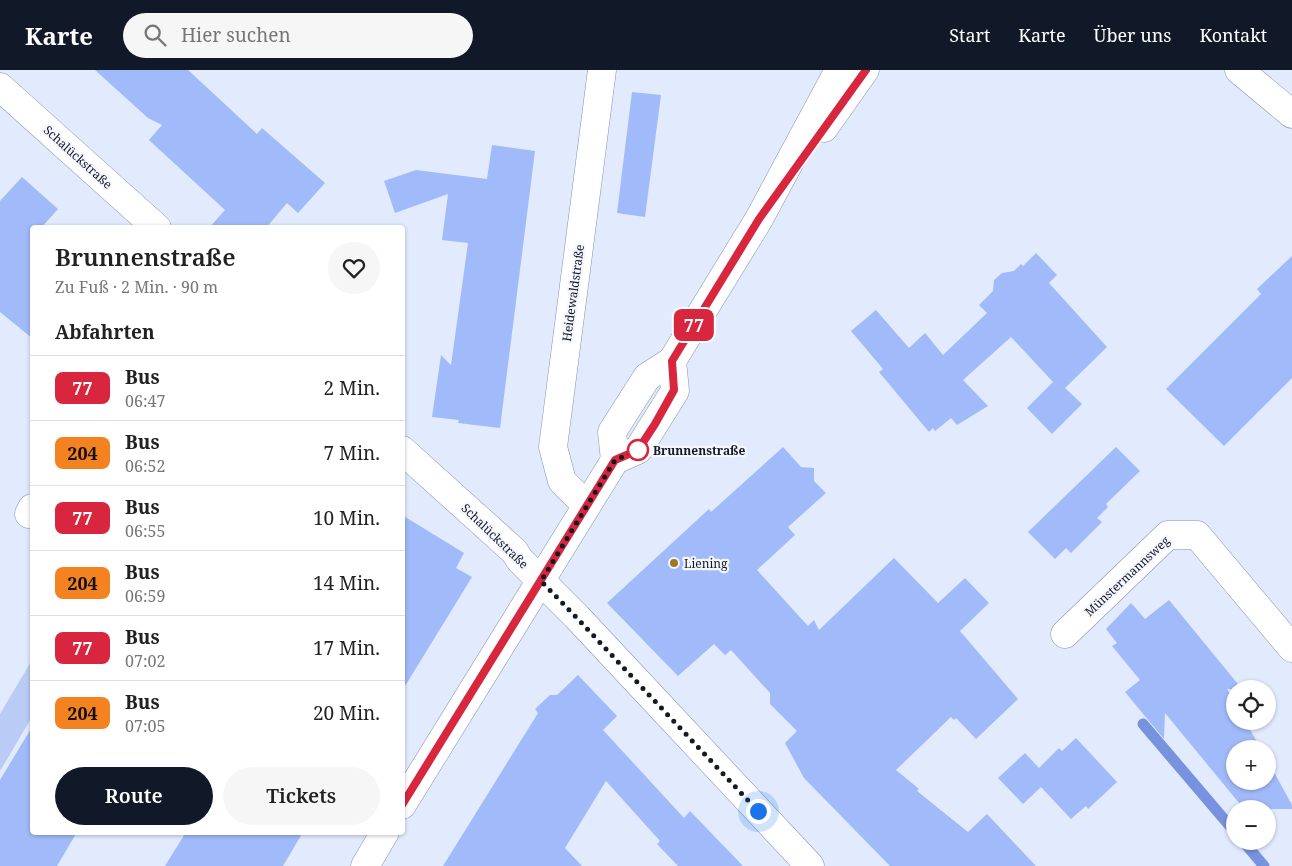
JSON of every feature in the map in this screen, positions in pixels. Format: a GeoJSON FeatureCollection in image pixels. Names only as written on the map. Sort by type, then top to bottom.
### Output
{"type":"FeatureCollection","features":[{"type":"Feature","properties":{"kind":"street","name":"Heidewaldstraße"},"geometry":{"type":"LineString","coordinates":[[586,505],[562,481],[553,447],[602,70]]}},
{"type":"Feature","properties":{"kind":"street"},"geometry":{"type":"LineString","coordinates":[[405,800],[615,460],[612,432],[647,377],[672,361],[759,219],[839,70]]}},
{"type":"Feature","properties":{"kind":"street"},"geometry":{"type":"LineString","coordinates":[[759,219],[866,70]]}},
{"type":"Feature","properties":{"kind":"street"},"geometry":{"type":"LineString","coordinates":[[1239,70],[1292,114]]}},
{"type":"Feature","properties":{"kind":"street","name":"Schalückstraße"},"geometry":{"type":"LineString","coordinates":[[0,87],[154,225]]}},
{"type":"Feature","properties":{"kind":"street","name":"Schalückstraße"},"geometry":{"type":"LineString","coordinates":[[405,453],[514,552],[810,866]]}},
{"type":"Feature","properties":{"kind":"street","name":"Münstermannsweg"},"geometry":{"type":"LineString","coordinates":[[1065,634],[1168,534],[1197,535],[1292,648]]}},
{"type":"Feature","properties":{"kind":"street"},"geometry":{"type":"LineString","coordinates":[[365,866],[383,835]]}},
{"type":"Feature","properties":{"kind":"shaded area"},"geometry":{"type":"Polygon","coordinates":[[[30,663],[30,720],[0,771],[0,714],[30,663]]]}},
{"type":"Feature","properties":{"kind":"building"},"geometry":{"type":"Polygon","coordinates":[[[95,70],[188,70],[257,134],[262,128],[325,183],[298,213],[287,203],[269,225],[212,225],[225,210],[149,140],[162,125],[148,118],[95,70]]]}},
{"type":"Feature","properties":{"kind":"building"},"geometry":{"type":"Polygon","coordinates":[[[632,92],[661,95],[645,217],[617,213],[632,92]]]}},
{"type":"Feature","properties":{"kind":"building"},"geometry":{"type":"Polygon","coordinates":[[[492,145],[535,151],[500,428],[458,423],[459,420],[432,417],[441,355],[451,365],[468,243],[442,240],[448,194],[395,213],[384,181],[416,170],[487,179],[492,145]]]}},
{"type":"Feature","properties":{"kind":"building"},"geometry":{"type":"Polygon","coordinates":[[[22,177],[58,209],[44,225],[30,225],[30,336],[0,312],[0,201],[22,177]]]}},
{"type":"Feature","properties":{"kind":"building"},"geometry":{"type":"Polygon","coordinates":[[[1036,253],[1057,275],[1049,283],[1107,347],[1065,388],[1082,404],[1052,434],[1027,408],[1053,382],[1011,337],[963,380],[988,406],[957,425],[951,418],[935,431],[933,428],[929,432],[879,372],[883,369],[851,331],[876,310],[909,348],[925,333],[943,355],[987,313],[979,305],[993,291],[994,280],[1002,273],[1014,271],[1021,264],[1023,266],[1036,253]]]}},
{"type":"Feature","properties":{"kind":"building"},"geometry":{"type":"Polygon","coordinates":[[[1292,256],[1292,378],[1224,446],[1166,389],[1261,294],[1257,289],[1292,256]]]}},
{"type":"Feature","properties":{"kind":"building"},"geometry":{"type":"Polygon","coordinates":[[[783,447],[801,467],[814,468],[814,481],[826,493],[788,527],[795,535],[757,570],[808,626],[814,620],[819,630],[894,558],[938,603],[965,578],[989,603],[960,631],[1018,699],[976,739],[956,718],[954,720],[951,717],[896,770],[919,789],[917,791],[968,832],[987,814],[1036,866],[890,866],[804,778],[785,743],[797,731],[770,704],[770,693],[731,650],[725,655],[714,644],[678,676],[607,603],[709,509],[711,512],[783,447]]]}},
{"type":"Feature","properties":{"kind":"building"},"geometry":{"type":"Polygon","coordinates":[[[1116,447],[1140,471],[1106,504],[1108,507],[1097,518],[1102,522],[1071,553],[1066,548],[1055,559],[1028,532],[1116,447]]]}},
{"type":"Feature","properties":{"kind":"building"},"geometry":{"type":"Polygon","coordinates":[[[405,517],[464,553],[456,568],[472,577],[405,686],[405,517]]]}},
{"type":"Feature","properties":{"kind":"building"},"geometry":{"type":"Polygon","coordinates":[[[1169,600],[1235,680],[1226,680],[1226,730],[1250,730],[1256,740],[1226,740],[1226,787],[1165,713],[1164,739],[1125,692],[1140,680],[1112,646],[1117,643],[1106,629],[1131,603],[1145,619],[1169,600]]]}},
{"type":"Feature","properties":{"kind":"building"},"geometry":{"type":"Polygon","coordinates":[[[578,675],[617,716],[603,730],[684,818],[690,811],[743,866],[678,866],[657,844],[660,841],[606,781],[565,848],[582,866],[443,866],[538,713],[535,709],[550,695],[557,695],[578,675]]]}},
{"type":"Feature","properties":{"kind":"building"},"geometry":{"type":"Polygon","coordinates":[[[30,730],[30,835],[75,835],[57,866],[0,866],[0,780],[30,730]]]}},
{"type":"Feature","properties":{"kind":"building"},"geometry":{"type":"Polygon","coordinates":[[[1076,738],[1117,782],[1088,809],[1086,806],[1071,819],[1041,787],[1023,804],[998,778],[1025,753],[1039,768],[1059,748],[1062,751],[1076,738]]]}},
{"type":"Feature","properties":{"kind":"building"},"geometry":{"type":"Polygon","coordinates":[[[1276,776],[1292,805],[1292,809],[1276,809],[1276,800],[1237,800],[1228,790],[1276,790],[1276,776]]]}},
{"type":"Feature","properties":{"kind":"building"},"geometry":{"type":"Polygon","coordinates":[[[184,835],[301,835],[283,866],[165,866],[184,835]]]}},
{"type":"Feature","properties":{"kind":"waterway"},"geometry":{"type":"LineString","coordinates":[[1143,724],[1226,821]]}},
{"type":"Feature","properties":{"kind":"waterway"},"geometry":{"type":"LineString","coordinates":[[1251,850],[1264,866]]}},
{"type":"Feature","properties":{"kind":"bus line","name":"77"},"geometry":{"type":"LineString","coordinates":[[405,800],[615,460],[638,450],[655,424],[674,390],[672,361],[759,219],[866,70]]}},
{"type":"Feature","properties":{"kind":"place","name":"Brunnenstraße"},"geometry":{"type":"Point","coordinates":[638,450]}},
{"type":"Feature","properties":{"kind":"place","name":"Liening"},"geometry":{"type":"Point","coordinates":[674,563]}},
{"type":"Feature","properties":{"kind":"route"},"geometry":{"type":"LineString","coordinates":[[638,450],[615,460],[541,581],[758,811]]}}]}
